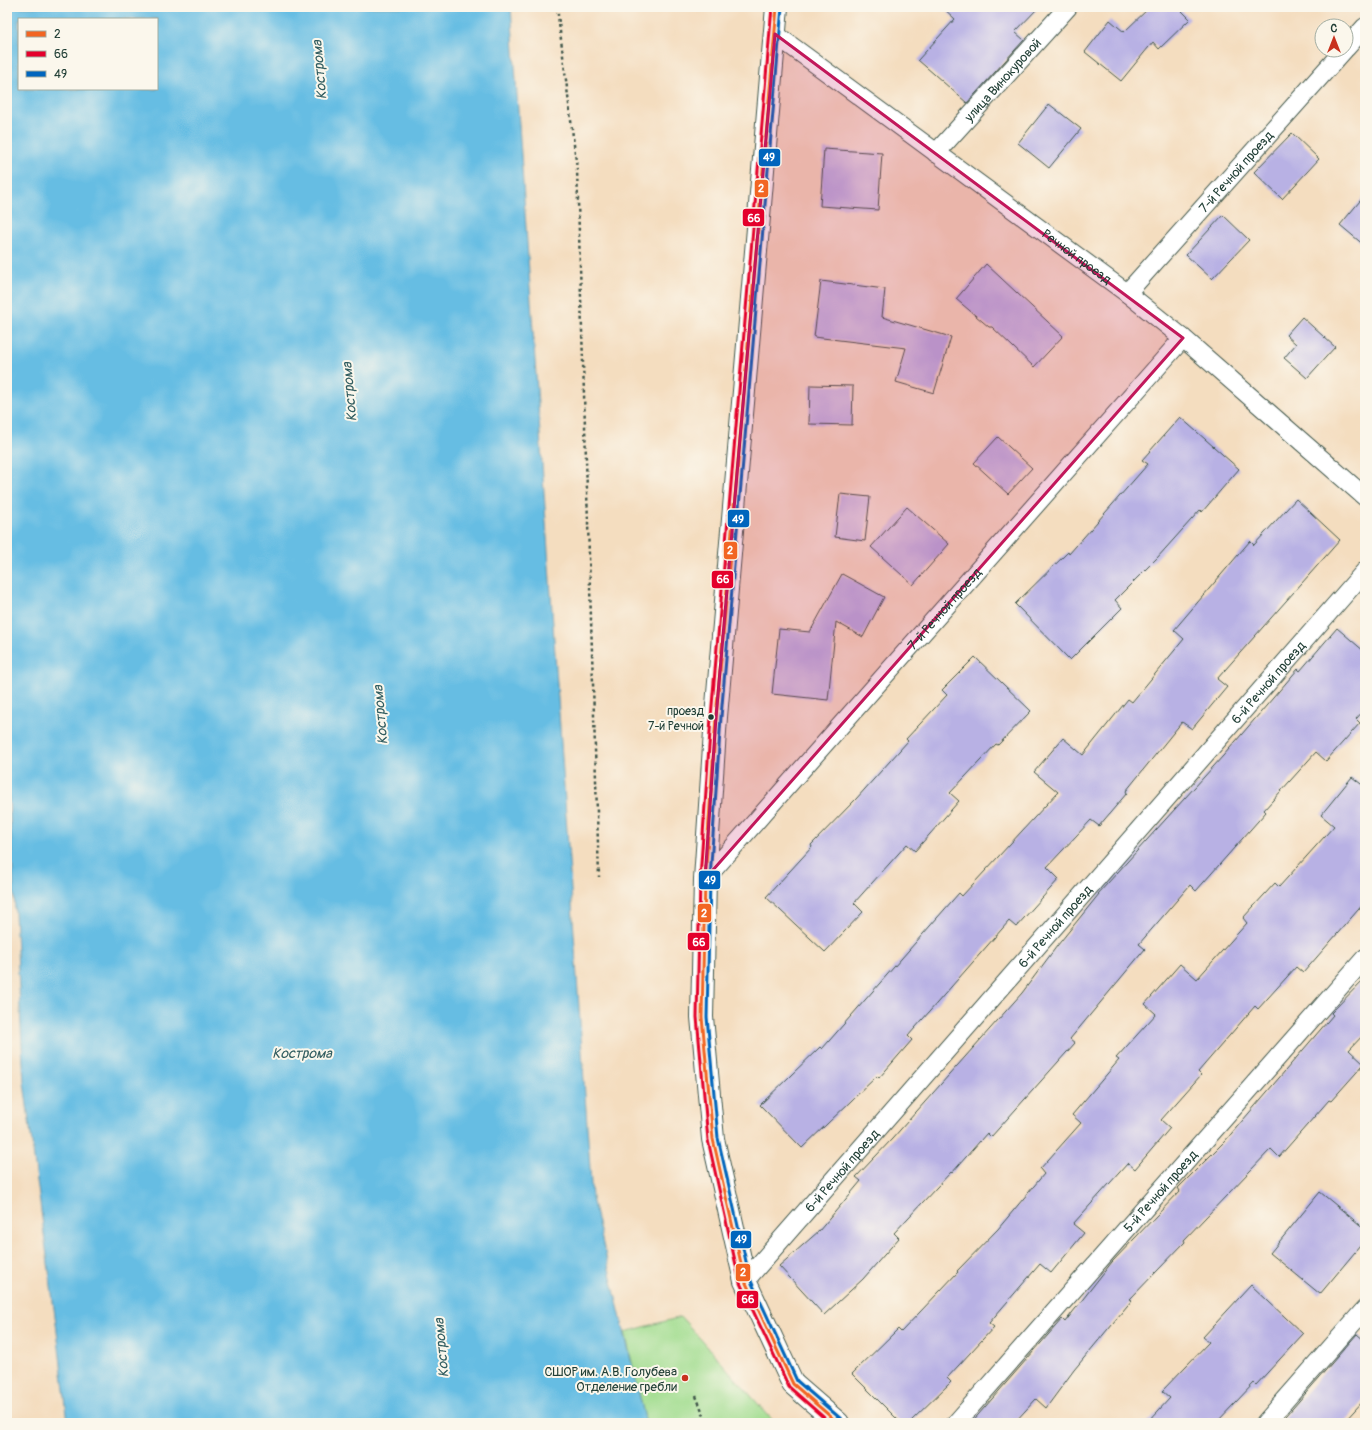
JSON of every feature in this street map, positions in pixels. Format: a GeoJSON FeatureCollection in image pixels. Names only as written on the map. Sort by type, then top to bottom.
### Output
{"type":"FeatureCollection","features":[{"type":"Feature","properties":{"kind":"street"},"geometry":{"type":"LineString","coordinates":[[777,7],[716,717],[705,879],[702,1017],[713,1139],[745,1281],[793,1384],[838,1423]]}},
{"type":"Feature","properties":{"kind":"street","name":"улица Винокуровой"},"geometry":{"type":"LineString","coordinates":[[936,153],[1068,7]]}},
{"type":"Feature","properties":{"kind":"street","name":"7-й Речной проезд"},"geometry":{"type":"LineString","coordinates":[[1354,39],[1365,27]]}},
{"type":"Feature","properties":{"kind":"street","name":"Речной проезд"},"geometry":{"type":"LineString","coordinates":[[775,34],[1127,293],[1183,338],[1365,497]]}},
{"type":"Feature","properties":{"kind":"street","name":"7-й Речной проезд"},"geometry":{"type":"LineString","coordinates":[[1127,293],[1337,58]]}},
{"type":"Feature","properties":{"kind":"street","name":"7-й Речной проезд"},"geometry":{"type":"LineString","coordinates":[[705,879],[1183,338]]}},
{"type":"Feature","properties":{"kind":"street","name":"6-й Речной проезд"},"geometry":{"type":"LineString","coordinates":[[745,1281],[1365,571]]}},
{"type":"Feature","properties":{"kind":"street","name":"5-й Речной проезд"},"geometry":{"type":"LineString","coordinates":[[956,1423],[1365,958]]}},
{"type":"Feature","properties":{"kind":"street"},"geometry":{"type":"LineString","coordinates":[[1265,1423],[1365,1309]]}},
{"type":"Feature","properties":{"kind":"path"},"geometry":{"type":"LineString","coordinates":[[557,7],[577,169],[599,877]]}},
{"type":"Feature","properties":{"kind":"path"},"geometry":{"type":"LineString","coordinates":[[696,1396],[707,1423]]}},
{"type":"Feature","properties":{"kind":"highlighted area"},"geometry":{"type":"Polygon","coordinates":[[[775,34],[1183,338],[705,879],[716,717],[775,34]]]}},
{"type":"Feature","properties":{"kind":"green space","name":"СШОР им. А.В. Голубева Отделение гребли"},"geometry":{"type":"Polygon","coordinates":[[[681,1317],[775,1423],[646,1423],[625,1332],[681,1317]]]}},
{"type":"Feature","properties":{"kind":"water","name":"Кострома"},"geometry":{"type":"Polygon","coordinates":[[[7,7],[511,7],[592,1198],[646,1423],[68,1423],[24,1083],[7,761],[7,7]]]}},
{"type":"Feature","properties":{"kind":"building"},"geometry":{"type":"Polygon","coordinates":[[[942,7],[1039,7],[1015,32],[1024,40],[967,103],[918,60],[955,19],[942,7]]]}},
{"type":"Feature","properties":{"kind":"building"},"geometry":{"type":"Polygon","coordinates":[[[1150,7],[1178,7],[1190,19],[1159,49],[1153,42],[1121,81],[1085,52],[1110,20],[1124,32],[1150,7]]]}},
{"type":"Feature","properties":{"kind":"building"},"geometry":{"type":"Polygon","coordinates":[[[1049,104],[1081,129],[1049,168],[1018,143],[1049,104]]]}},
{"type":"Feature","properties":{"kind":"building"},"geometry":{"type":"Polygon","coordinates":[[[1292,133],[1319,159],[1282,199],[1254,172],[1292,133]]]}},
{"type":"Feature","properties":{"kind":"building"},"geometry":{"type":"Polygon","coordinates":[[[824,149],[882,153],[878,210],[820,206],[824,149]]]}},
{"type":"Feature","properties":{"kind":"building"},"geometry":{"type":"Polygon","coordinates":[[[1365,195],[1365,246],[1340,225],[1365,195]]]}},
{"type":"Feature","properties":{"kind":"building"},"geometry":{"type":"Polygon","coordinates":[[[1223,215],[1249,240],[1212,279],[1186,255],[1223,215]]]}},
{"type":"Feature","properties":{"kind":"building"},"geometry":{"type":"Polygon","coordinates":[[[986,264],[1063,336],[1034,367],[992,327],[989,327],[956,299],[986,264]]]}},
{"type":"Feature","properties":{"kind":"building"},"geometry":{"type":"Polygon","coordinates":[[[821,281],[885,289],[882,317],[951,337],[934,393],[896,382],[906,348],[814,337],[821,281]]]}},
{"type":"Feature","properties":{"kind":"building"},"geometry":{"type":"Polygon","coordinates":[[[1302,317],[1335,347],[1307,378],[1284,358],[1296,344],[1286,335],[1302,317]]]}},
{"type":"Feature","properties":{"kind":"building"},"geometry":{"type":"Polygon","coordinates":[[[810,385],[853,386],[852,425],[809,424],[810,385]]]}},
{"type":"Feature","properties":{"kind":"building"},"geometry":{"type":"Polygon","coordinates":[[[1180,417],[1239,469],[1202,512],[1200,510],[1157,558],[1115,600],[1122,608],[1070,660],[1015,604],[1068,552],[1069,554],[1148,464],[1142,460],[1180,417]]]}},
{"type":"Feature","properties":{"kind":"building"},"geometry":{"type":"Polygon","coordinates":[[[998,437],[1032,468],[1008,494],[974,463],[998,437]]]}},
{"type":"Feature","properties":{"kind":"building"},"geometry":{"type":"Polygon","coordinates":[[[840,494],[870,497],[865,541],[835,537],[840,494]]]}},
{"type":"Feature","properties":{"kind":"building"},"geometry":{"type":"Polygon","coordinates":[[[1296,499],[1340,540],[1217,679],[1227,687],[1192,729],[1182,722],[1126,791],[1127,793],[1099,826],[1091,820],[1047,867],[1059,879],[1016,927],[1009,921],[908,1036],[912,1040],[879,1078],[877,1076],[802,1148],[760,1105],[820,1047],[822,1049],[959,893],[962,896],[1058,792],[1034,772],[1063,738],[1083,755],[1128,699],[1132,702],[1184,639],[1174,630],[1250,541],[1254,545],[1296,499]]]}},
{"type":"Feature","properties":{"kind":"building"},"geometry":{"type":"Polygon","coordinates":[[[907,507],[949,544],[913,585],[871,547],[907,507]]]}},
{"type":"Feature","properties":{"kind":"building"},"geometry":{"type":"Polygon","coordinates":[[[842,574],[884,597],[863,637],[836,622],[828,700],[772,694],[779,629],[810,632],[842,574]]]}},
{"type":"Feature","properties":{"kind":"building"},"geometry":{"type":"Polygon","coordinates":[[[1337,628],[1365,652],[1365,709],[1356,719],[1360,723],[1326,761],[1316,752],[1264,810],[1266,812],[1196,891],[1190,885],[1139,944],[1145,949],[1070,1039],[1075,1043],[991,1137],[987,1133],[952,1173],[951,1172],[894,1233],[899,1238],[863,1279],[824,1315],[779,1266],[819,1231],[861,1181],[856,1177],[892,1139],[1022,993],[1098,894],[1223,756],[1298,669],[1300,671],[1337,628]]]}},
{"type":"Feature","properties":{"kind":"building"},"geometry":{"type":"Polygon","coordinates":[[[975,657],[1031,711],[998,745],[996,744],[950,793],[959,801],[915,851],[907,844],[854,903],[863,912],[825,952],[766,897],[812,847],[811,845],[856,799],[908,741],[906,739],[947,695],[942,690],[975,657]]]}},
{"type":"Feature","properties":{"kind":"building"},"geometry":{"type":"Polygon","coordinates":[[[1352,777],[1365,787],[1365,902],[1303,973],[1296,967],[1258,1009],[1255,1006],[1198,1072],[1201,1075],[1161,1120],[1170,1128],[1135,1169],[1128,1163],[1073,1224],[1084,1233],[1051,1273],[1040,1264],[989,1323],[994,1327],[947,1378],[951,1382],[909,1423],[901,1423],[852,1374],[898,1329],[901,1332],[998,1229],[1044,1174],[1040,1169],[1081,1123],[1072,1115],[1119,1060],[1116,1058],[1156,1014],[1145,1004],[1180,964],[1197,979],[1247,923],[1243,918],[1275,883],[1279,887],[1334,826],[1321,815],[1352,777]]]}},
{"type":"Feature","properties":{"kind":"building"},"geometry":{"type":"Polygon","coordinates":[[[1365,978],[1365,1033],[1349,1050],[1364,1064],[1331,1101],[1329,1100],[1279,1157],[1271,1149],[1184,1240],[1185,1242],[1130,1299],[1132,1300],[1074,1370],[1046,1408],[1036,1399],[1014,1423],[971,1423],[1062,1319],[1065,1322],[1112,1262],[1180,1191],[1178,1188],[1225,1141],[1333,1015],[1331,1013],[1365,978]]]}},
{"type":"Feature","properties":{"kind":"building"},"geometry":{"type":"Polygon","coordinates":[[[1320,1192],[1365,1229],[1365,1240],[1320,1294],[1270,1253],[1320,1192]]]}},
{"type":"Feature","properties":{"kind":"building"},"geometry":{"type":"Polygon","coordinates":[[[1251,1285],[1303,1334],[1256,1385],[1254,1383],[1216,1423],[1147,1423],[1170,1398],[1162,1391],[1209,1342],[1203,1337],[1251,1285]]]}},
{"type":"Feature","properties":{"kind":"building"},"geometry":{"type":"Polygon","coordinates":[[[1357,1334],[1365,1341],[1365,1399],[1343,1423],[1280,1423],[1357,1334]]]}},
{"type":"Feature","properties":{"kind":"transit line","name":"66"},"geometry":{"type":"LineString","coordinates":[[772,7],[711,717],[700,879],[697,1017],[708,1140],[740,1283],[789,1387],[830,1423]]}},
{"type":"Feature","properties":{"kind":"transit line","name":"2"},"geometry":{"type":"LineString","coordinates":[[777,7],[716,717],[705,879],[702,1017],[713,1139],[745,1281],[793,1384],[838,1423]]}},
{"type":"Feature","properties":{"kind":"transit line","name":"49"},"geometry":{"type":"LineString","coordinates":[[782,7],[721,717],[710,879],[707,1017],[718,1138],[750,1279],[797,1381],[841,1419]]}},
{"type":"Feature","properties":{"kind":"place","name":"проезд 7-й Речной"},"geometry":{"type":"Point","coordinates":[711,717]}},
{"type":"Feature","properties":{"kind":"place","name":"СШОР им. А.В. Голубева Отделение гребли"},"geometry":{"type":"Point","coordinates":[685,1378]}}]}
